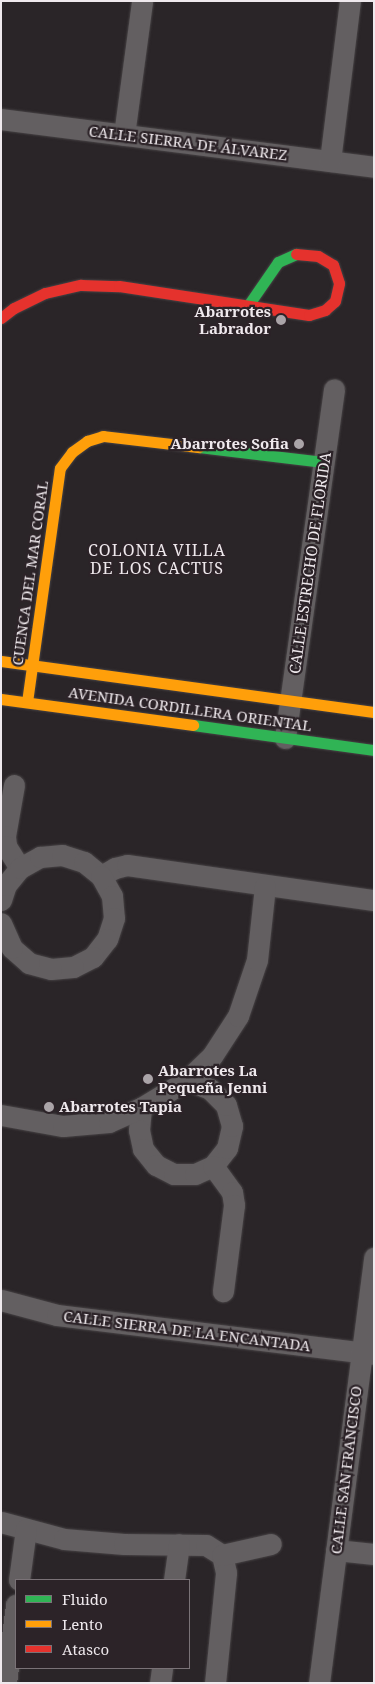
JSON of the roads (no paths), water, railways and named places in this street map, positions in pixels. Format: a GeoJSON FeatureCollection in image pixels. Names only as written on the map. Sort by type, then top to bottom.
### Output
{"type":"FeatureCollection","features":[{"type":"Feature","properties":{"kind":"street"},"geometry":{"type":"LineString","coordinates":[[124,135],[142,1]]}},
{"type":"Feature","properties":{"kind":"street"},"geometry":{"type":"LineString","coordinates":[[330,161],[350,1]]}},
{"type":"Feature","properties":{"kind":"street","name":"CALLE SIERRA DE ÁLVAREZ"},"geometry":{"type":"LineString","coordinates":[[1,119],[374,167]]}},
{"type":"Feature","properties":{"kind":"street"},"geometry":{"type":"LineString","coordinates":[[1,318],[14,308],[45,293],[81,285],[119,286],[249,304],[309,315],[325,310],[335,301],[339,283],[333,265],[318,256],[295,254],[278,262],[249,304]]}},
{"type":"Feature","properties":{"kind":"street","name":"CALLE ESTRECHO DE FLORIDA"},"geometry":{"type":"LineString","coordinates":[[285,738],[334,389]]}},
{"type":"Feature","properties":{"kind":"street","name":"CUENCA DEL MAR CORAL"},"geometry":{"type":"LineString","coordinates":[[27,702],[56,484],[60,468],[72,452],[87,441],[103,436],[324,462]]}},
{"type":"Feature","properties":{"kind":"street","name":"AVENIDA CORDILLERA ORIENTAL"},"geometry":{"type":"LineString","coordinates":[[1,661],[374,712]]}},
{"type":"Feature","properties":{"kind":"street","name":"AVENIDA CORDILLERA ORIENTAL"},"geometry":{"type":"LineString","coordinates":[[1,699],[374,750]]}},
{"type":"Feature","properties":{"kind":"street"},"geometry":{"type":"LineString","coordinates":[[14,785],[5,836],[6,846],[20,868]]}},
{"type":"Feature","properties":{"kind":"street"},"geometry":{"type":"LineString","coordinates":[[1,900],[6,885],[20,868],[40,858],[62,855],[84,862],[101,876],[112,896],[114,918],[107,939],[93,957],[73,967],[51,969],[29,962],[12,948],[1,923]]}},
{"type":"Feature","properties":{"kind":"street"},"geometry":{"type":"LineString","coordinates":[[101,876],[115,868],[127,865],[374,900]]}},
{"type":"Feature","properties":{"kind":"street"},"geometry":{"type":"LineString","coordinates":[[1,1115],[63,1126],[109,1122],[141,1108],[187,1080],[212,1056],[238,1016],[257,960],[265,886]]}},
{"type":"Feature","properties":{"kind":"street"},"geometry":{"type":"LineString","coordinates":[[141,1108],[138,1130],[144,1149],[156,1165],[174,1174],[195,1174],[213,1166],[227,1148],[232,1126],[226,1105],[210,1089],[187,1080]]}},
{"type":"Feature","properties":{"kind":"street"},"geometry":{"type":"LineString","coordinates":[[213,1166],[232,1192],[234,1206],[223,1292]]}},
{"type":"Feature","properties":{"kind":"street","name":"CALLE SAN FRANCISCO"},"geometry":{"type":"LineString","coordinates":[[319,1683],[336,1550],[368,1353],[374,1258]]}},
{"type":"Feature","properties":{"kind":"street","name":"CALLE SIERRA DE LA ENCANTADA"},"geometry":{"type":"LineString","coordinates":[[1,1300],[57,1315],[368,1353]]}},
{"type":"Feature","properties":{"kind":"street"},"geometry":{"type":"LineString","coordinates":[[1,1522],[72,1539],[124,1544],[206,1546],[222,1555],[271,1544]]}},
{"type":"Feature","properties":{"kind":"street"},"geometry":{"type":"LineString","coordinates":[[20,1579],[26,1529]]}},
{"type":"Feature","properties":{"kind":"street"},"geometry":{"type":"LineString","coordinates":[[174,1579],[180,1544]]}},
{"type":"Feature","properties":{"kind":"street"},"geometry":{"type":"LineString","coordinates":[[336,1550],[374,1554]]}},
{"type":"Feature","properties":{"kind":"street"},"geometry":{"type":"LineString","coordinates":[[215,1683],[226,1573],[222,1555]]}},
{"type":"Feature","properties":{"kind":"street"},"geometry":{"type":"LineString","coordinates":[[6,1683],[15,1613]]}},
{"type":"Feature","properties":{"kind":"street"},"geometry":{"type":"LineString","coordinates":[[160,1683],[162,1669]]}},
{"type":"Feature","properties":{"kind":"place","name":"Abarrotes Labrador"},"geometry":{"type":"Point","coordinates":[281,320]}},
{"type":"Feature","properties":{"kind":"place","name":"Abarrotes Sofia"},"geometry":{"type":"Point","coordinates":[299,444]}},
{"type":"Feature","properties":{"kind":"place","name":"Abarrotes La Pequeña Jenni"},"geometry":{"type":"Point","coordinates":[148,1079]}},
{"type":"Feature","properties":{"kind":"place","name":"Abarrotes Tapia"},"geometry":{"type":"Point","coordinates":[49,1107]}},
{"type":"Feature","properties":{"kind":"district","name":"COLONIA VILLA DE LOS CACTUS"},"geometry":{"type":"Point","coordinates":[157,559]}}]}
